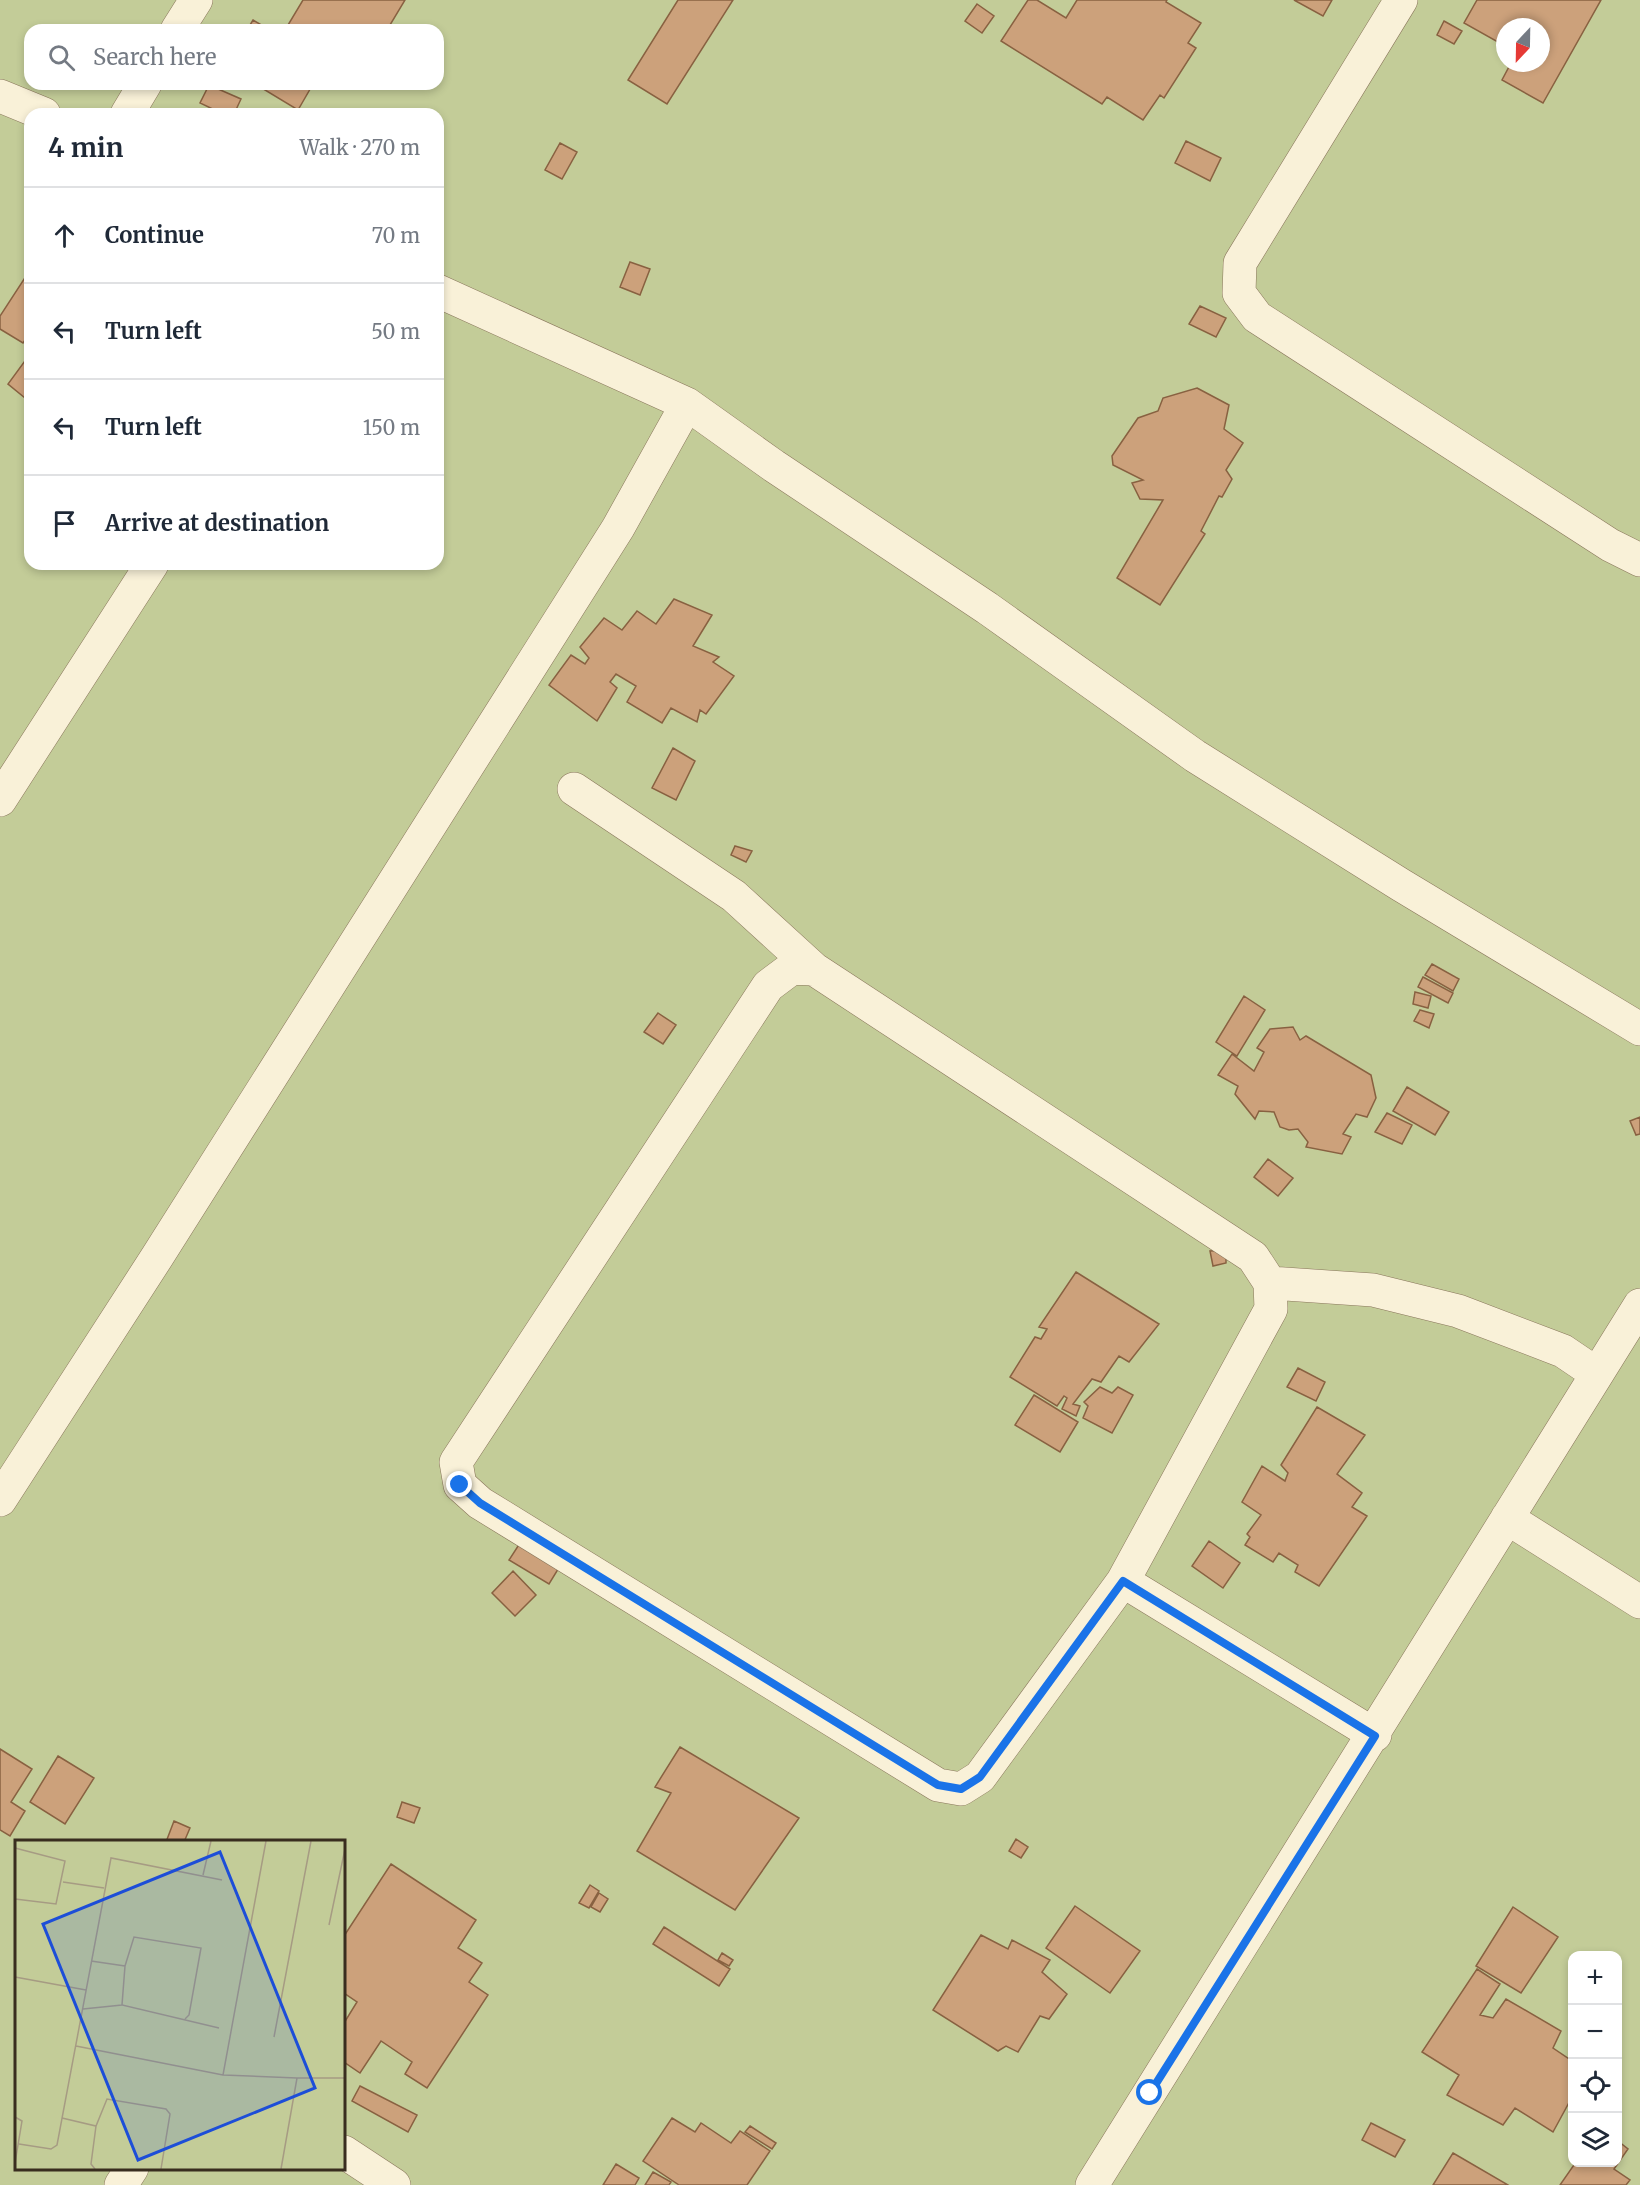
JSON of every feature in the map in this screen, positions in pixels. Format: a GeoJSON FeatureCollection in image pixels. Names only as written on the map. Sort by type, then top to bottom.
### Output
{"type":"FeatureCollection","features":[{"type":"Feature","properties":{"kind":"street"},"geometry":{"type":"LineString","coordinates":[[181,24],[196,0]]}},
{"type":"Feature","properties":{"kind":"street"},"geometry":{"type":"LineString","coordinates":[[1401,0],[1240,263],[1239,293],[1257,317],[1610,545],[1640,560]]}},
{"type":"Feature","properties":{"kind":"street"},"geometry":{"type":"LineString","coordinates":[[131,108],[141,90]]}},
{"type":"Feature","properties":{"kind":"street"},"geometry":{"type":"LineString","coordinates":[[0,96],[29,108]]}},
{"type":"Feature","properties":{"kind":"street"},"geometry":{"type":"LineString","coordinates":[[444,294],[687,404],[774,466],[987,608],[1194,756],[1401,885],[1640,1029]]}},
{"type":"Feature","properties":{"kind":"street"},"geometry":{"type":"LineString","coordinates":[[0,1500],[157,1257],[618,528],[687,404]]}},
{"type":"Feature","properties":{"kind":"street"},"geometry":{"type":"LineString","coordinates":[[0,800],[148,570]]}},
{"type":"Feature","properties":{"kind":"street"},"geometry":{"type":"LineString","coordinates":[[574,789],[734,896],[814,969],[1252,1257],[1270,1283],[1271,1309],[1123,1581],[980,1777],[961,1789],[938,1785],[480,1503],[460,1485],[456,1462],[768,986],[792,968],[814,969]]}},
{"type":"Feature","properties":{"kind":"street"},"geometry":{"type":"LineString","coordinates":[[1270,1283],[1373,1290],[1458,1311],[1563,1351],[1597,1374]]}},
{"type":"Feature","properties":{"kind":"street"},"geometry":{"type":"LineString","coordinates":[[1092,2185],[1375,1736],[1640,1305]]}},
{"type":"Feature","properties":{"kind":"street"},"geometry":{"type":"LineString","coordinates":[[1507,1518],[1640,1602]]}},
{"type":"Feature","properties":{"kind":"street"},"geometry":{"type":"LineString","coordinates":[[1123,1581],[1375,1736]]}},
{"type":"Feature","properties":{"kind":"street"},"geometry":{"type":"LineString","coordinates":[[345,2153],[394,2185]]}},
{"type":"Feature","properties":{"kind":"street"},"geometry":{"type":"LineString","coordinates":[[121,2185],[131,2170]]}},
{"type":"Feature","properties":{"kind":"green space"},"geometry":{"type":"Polygon","coordinates":[[[0,0],[1640,0],[1640,2185],[0,2185],[0,0]]]}},
{"type":"Feature","properties":{"kind":"building"},"geometry":{"type":"Polygon","coordinates":[[[303,0],[405,0],[391,24],[289,24],[303,0]]]}},
{"type":"Feature","properties":{"kind":"building"},"geometry":{"type":"Polygon","coordinates":[[[678,0],[733,0],[667,104],[628,80],[678,0]]]}},
{"type":"Feature","properties":{"kind":"building"},"geometry":{"type":"Polygon","coordinates":[[[1028,0],[1037,0],[1066,18],[1077,0],[1167,0],[1166,2],[1201,23],[1188,43],[1196,48],[1164,98],[1160,95],[1143,120],[1107,97],[1102,104],[1001,41],[1028,0]]]}},
{"type":"Feature","properties":{"kind":"building"},"geometry":{"type":"Polygon","coordinates":[[[1294,0],[1332,0],[1323,16],[1294,0]]]}},
{"type":"Feature","properties":{"kind":"building"},"geometry":{"type":"Polygon","coordinates":[[[1477,0],[1601,0],[1543,103],[1502,80],[1506,72],[1550,72],[1550,18],[1496,18],[1496,41],[1464,23],[1477,0]]]}},
{"type":"Feature","properties":{"kind":"building"},"geometry":{"type":"Polygon","coordinates":[[[977,4],[994,16],[982,33],[965,21],[977,4]]]}},
{"type":"Feature","properties":{"kind":"building"},"geometry":{"type":"Polygon","coordinates":[[[1444,21],[1462,31],[1454,44],[1437,35],[1444,21]]]}},
{"type":"Feature","properties":{"kind":"building"},"geometry":{"type":"Polygon","coordinates":[[[206,90],[220,90],[241,99],[237,108],[210,108],[200,103],[206,90]]]}},
{"type":"Feature","properties":{"kind":"building"},"geometry":{"type":"Polygon","coordinates":[[[265,90],[310,90],[299,108],[295,108],[265,90]]]}},
{"type":"Feature","properties":{"kind":"building"},"geometry":{"type":"Polygon","coordinates":[[[1186,141],[1221,158],[1210,181],[1175,163],[1186,141]]]}},
{"type":"Feature","properties":{"kind":"building"},"geometry":{"type":"Polygon","coordinates":[[[560,143],[577,152],[562,179],[545,170],[560,143]]]}},
{"type":"Feature","properties":{"kind":"building"},"geometry":{"type":"Polygon","coordinates":[[[630,262],[650,269],[640,295],[620,287],[630,262]]]}},
{"type":"Feature","properties":{"kind":"building"},"geometry":{"type":"Polygon","coordinates":[[[24,279],[23,343],[0,329],[0,316],[24,279]]]}},
{"type":"Feature","properties":{"kind":"building"},"geometry":{"type":"Polygon","coordinates":[[[1200,306],[1226,318],[1216,337],[1189,324],[1200,306]]]}},
{"type":"Feature","properties":{"kind":"building"},"geometry":{"type":"Polygon","coordinates":[[[24,362],[24,397],[8,384],[24,362]]]}},
{"type":"Feature","properties":{"kind":"building"},"geometry":{"type":"Polygon","coordinates":[[[1197,388],[1229,405],[1224,429],[1243,443],[1226,470],[1232,479],[1222,497],[1219,496],[1201,531],[1205,534],[1160,605],[1117,578],[1163,500],[1140,499],[1132,483],[1143,480],[1113,465],[1112,456],[1138,418],[1158,411],[1163,398],[1197,388]]]}},
{"type":"Feature","properties":{"kind":"building"},"geometry":{"type":"Polygon","coordinates":[[[674,599],[712,615],[693,646],[719,657],[713,662],[734,676],[706,714],[700,710],[697,722],[671,708],[662,723],[627,702],[636,686],[616,674],[610,682],[617,688],[597,721],[549,685],[571,655],[585,664],[589,658],[580,647],[604,618],[622,630],[637,611],[656,624],[674,599]]]}},
{"type":"Feature","properties":{"kind":"building"},"geometry":{"type":"Polygon","coordinates":[[[673,748],[695,761],[676,800],[652,788],[673,748]]]}},
{"type":"Feature","properties":{"kind":"building"},"geometry":{"type":"Polygon","coordinates":[[[735,846],[752,851],[746,862],[731,855],[735,846]]]}},
{"type":"Feature","properties":{"kind":"building"},"geometry":{"type":"Polygon","coordinates":[[[1432,964],[1459,979],[1453,991],[1425,975],[1432,964]]]}},
{"type":"Feature","properties":{"kind":"building"},"geometry":{"type":"Polygon","coordinates":[[[1423,977],[1453,993],[1448,1003],[1418,987],[1423,977]]]}},
{"type":"Feature","properties":{"kind":"building"},"geometry":{"type":"Polygon","coordinates":[[[1415,992],[1431,996],[1428,1008],[1413,1004],[1415,992]]]}},
{"type":"Feature","properties":{"kind":"building"},"geometry":{"type":"Polygon","coordinates":[[[1244,996],[1265,1010],[1237,1056],[1216,1042],[1244,996]]]}},
{"type":"Feature","properties":{"kind":"building"},"geometry":{"type":"Polygon","coordinates":[[[1420,1010],[1434,1014],[1429,1028],[1414,1021],[1420,1010]]]}},
{"type":"Feature","properties":{"kind":"building"},"geometry":{"type":"Polygon","coordinates":[[[658,1013],[676,1025],[663,1044],[644,1032],[658,1013]]]}},
{"type":"Feature","properties":{"kind":"building"},"geometry":{"type":"Polygon","coordinates":[[[1293,1027],[1300,1040],[1306,1036],[1371,1075],[1376,1098],[1367,1117],[1356,1114],[1343,1134],[1351,1137],[1342,1154],[1306,1147],[1308,1142],[1298,1129],[1289,1130],[1280,1127],[1274,1112],[1259,1111],[1255,1119],[1235,1094],[1238,1086],[1218,1075],[1232,1054],[1254,1071],[1264,1052],[1257,1048],[1270,1029],[1293,1027]]]}},
{"type":"Feature","properties":{"kind":"building"},"geometry":{"type":"Polygon","coordinates":[[[1407,1087],[1449,1112],[1435,1135],[1393,1111],[1407,1087]]]}},
{"type":"Feature","properties":{"kind":"building"},"geometry":{"type":"Polygon","coordinates":[[[1387,1113],[1412,1125],[1402,1144],[1375,1132],[1387,1113]]]}},
{"type":"Feature","properties":{"kind":"building"},"geometry":{"type":"Polygon","coordinates":[[[1640,1117],[1640,1134],[1636,1135],[1630,1121],[1640,1117]]]}},
{"type":"Feature","properties":{"kind":"building"},"geometry":{"type":"Polygon","coordinates":[[[1268,1159],[1293,1178],[1278,1196],[1254,1177],[1268,1159]]]}},
{"type":"Feature","properties":{"kind":"building"},"geometry":{"type":"Polygon","coordinates":[[[1226,1250],[1226,1263],[1213,1266],[1210,1251],[1226,1250]]]}},
{"type":"Feature","properties":{"kind":"building"},"geometry":{"type":"Polygon","coordinates":[[[1076,1272],[1159,1324],[1129,1362],[1119,1356],[1101,1382],[1092,1379],[1073,1404],[1080,1406],[1076,1416],[1062,1409],[1067,1398],[1064,1396],[1057,1406],[1010,1377],[1035,1337],[1041,1339],[1047,1329],[1039,1327],[1076,1272]]]}},
{"type":"Feature","properties":{"kind":"building"},"geometry":{"type":"Polygon","coordinates":[[[1298,1368],[1325,1382],[1316,1401],[1287,1387],[1298,1368]]]}},
{"type":"Feature","properties":{"kind":"building"},"geometry":{"type":"Polygon","coordinates":[[[1100,1387],[1112,1393],[1118,1387],[1133,1395],[1112,1433],[1083,1418],[1088,1406],[1084,1402],[1100,1387]]]}},
{"type":"Feature","properties":{"kind":"building"},"geometry":{"type":"Polygon","coordinates":[[[1034,1395],[1078,1422],[1060,1452],[1015,1425],[1034,1395]]]}},
{"type":"Feature","properties":{"kind":"building"},"geometry":{"type":"Polygon","coordinates":[[[1317,1407],[1365,1435],[1337,1474],[1362,1493],[1352,1507],[1367,1516],[1319,1586],[1295,1572],[1298,1565],[1279,1553],[1273,1562],[1245,1545],[1250,1537],[1247,1534],[1261,1515],[1242,1502],[1262,1466],[1285,1481],[1288,1473],[1281,1465],[1317,1407]]]}},
{"type":"Feature","properties":{"kind":"building"},"geometry":{"type":"Polygon","coordinates":[[[1209,1541],[1240,1563],[1223,1588],[1192,1566],[1209,1541]]]}},
{"type":"Feature","properties":{"kind":"building"},"geometry":{"type":"Polygon","coordinates":[[[520,1543],[560,1566],[549,1584],[509,1560],[520,1543]]]}},
{"type":"Feature","properties":{"kind":"building"},"geometry":{"type":"Polygon","coordinates":[[[513,1571],[536,1595],[515,1616],[492,1593],[513,1571]]]}},
{"type":"Feature","properties":{"kind":"building"},"geometry":{"type":"Polygon","coordinates":[[[680,1747],[799,1818],[735,1910],[637,1851],[671,1793],[655,1787],[680,1747]]]}},
{"type":"Feature","properties":{"kind":"building"},"geometry":{"type":"Polygon","coordinates":[[[0,1749],[32,1769],[11,1802],[25,1811],[10,1836],[0,1830],[0,1749]]]}},
{"type":"Feature","properties":{"kind":"building"},"geometry":{"type":"Polygon","coordinates":[[[58,1756],[94,1778],[65,1824],[30,1802],[58,1756]]]}},
{"type":"Feature","properties":{"kind":"building"},"geometry":{"type":"Polygon","coordinates":[[[402,1802],[420,1808],[414,1823],[397,1817],[402,1802]]]}},
{"type":"Feature","properties":{"kind":"building"},"geometry":{"type":"Polygon","coordinates":[[[174,1821],[190,1828],[185,1840],[167,1840],[174,1821]]]}},
{"type":"Feature","properties":{"kind":"building"},"geometry":{"type":"Polygon","coordinates":[[[1016,1839],[1028,1847],[1021,1858],[1009,1851],[1016,1839]]]}},
{"type":"Feature","properties":{"kind":"building"},"geometry":{"type":"Polygon","coordinates":[[[391,1864],[476,1920],[458,1948],[482,1963],[469,1982],[488,1995],[427,2088],[405,2074],[412,2062],[381,2041],[360,2073],[345,2063],[345,2021],[357,2002],[345,1994],[345,1934],[391,1864]]]}},
{"type":"Feature","properties":{"kind":"building"},"geometry":{"type":"Polygon","coordinates":[[[590,1885],[599,1891],[589,1908],[579,1903],[590,1885]]]}},
{"type":"Feature","properties":{"kind":"building"},"geometry":{"type":"Polygon","coordinates":[[[599,1893],[608,1899],[600,1912],[591,1907],[599,1893]]]}},
{"type":"Feature","properties":{"kind":"building"},"geometry":{"type":"Polygon","coordinates":[[[1075,1906],[1140,1951],[1110,1993],[1046,1948],[1075,1906]]]}},
{"type":"Feature","properties":{"kind":"building"},"geometry":{"type":"Polygon","coordinates":[[[1513,1907],[1558,1937],[1521,1993],[1476,1966],[1513,1907]]]}},
{"type":"Feature","properties":{"kind":"building"},"geometry":{"type":"Polygon","coordinates":[[[664,1927],[730,1969],[719,1986],[653,1944],[664,1927]]]}},
{"type":"Feature","properties":{"kind":"building"},"geometry":{"type":"Polygon","coordinates":[[[981,1935],[1008,1949],[1012,1940],[1050,1960],[1042,1972],[1067,1994],[1049,2019],[1040,2016],[1018,2052],[1006,2046],[998,2051],[933,2010],[981,1935]]]}},
{"type":"Feature","properties":{"kind":"building"},"geometry":{"type":"Polygon","coordinates":[[[722,1953],[733,1960],[729,1966],[718,1960],[722,1953]]]}},
{"type":"Feature","properties":{"kind":"building"},"geometry":{"type":"Polygon","coordinates":[[[1477,1969],[1500,1984],[1480,2015],[1493,2018],[1506,1999],[1561,2031],[1553,2048],[1568,2058],[1568,2104],[1553,2132],[1515,2108],[1503,2125],[1447,2095],[1459,2075],[1422,2052],[1477,1969]]]}},
{"type":"Feature","properties":{"kind":"building"},"geometry":{"type":"Polygon","coordinates":[[[360,2086],[417,2115],[408,2132],[352,2101],[360,2086]]]}},
{"type":"Feature","properties":{"kind":"building"},"geometry":{"type":"Polygon","coordinates":[[[672,2118],[695,2132],[701,2123],[731,2143],[740,2131],[770,2151],[747,2185],[679,2185],[643,2161],[672,2118]]]}},
{"type":"Feature","properties":{"kind":"building"},"geometry":{"type":"Polygon","coordinates":[[[1371,2123],[1405,2140],[1395,2157],[1362,2140],[1371,2123]]]}},
{"type":"Feature","properties":{"kind":"building"},"geometry":{"type":"Polygon","coordinates":[[[750,2126],[776,2143],[772,2149],[745,2132],[750,2126]]]}},
{"type":"Feature","properties":{"kind":"building"},"geometry":{"type":"Polygon","coordinates":[[[1622,2144],[1628,2149],[1622,2158],[1622,2144]]]}},
{"type":"Feature","properties":{"kind":"building"},"geometry":{"type":"Polygon","coordinates":[[[1453,2153],[1508,2185],[1433,2185],[1453,2153]]]}},
{"type":"Feature","properties":{"kind":"building"},"geometry":{"type":"Polygon","coordinates":[[[616,2164],[639,2178],[635,2185],[603,2185],[616,2164]]]}},
{"type":"Feature","properties":{"kind":"building"},"geometry":{"type":"Polygon","coordinates":[[[1573,2167],[1615,2167],[1614,2169],[1630,2180],[1626,2185],[1560,2185],[1573,2167]]]}},
{"type":"Feature","properties":{"kind":"building"},"geometry":{"type":"Polygon","coordinates":[[[653,2172],[671,2182],[669,2185],[645,2185],[653,2172]]]}},
{"type":"Feature","properties":{"kind":"route"},"geometry":{"type":"LineString","coordinates":[[460,1485],[480,1503],[938,1785],[961,1789],[980,1777],[1123,1581],[1375,1736],[1150,2093]]}}]}
